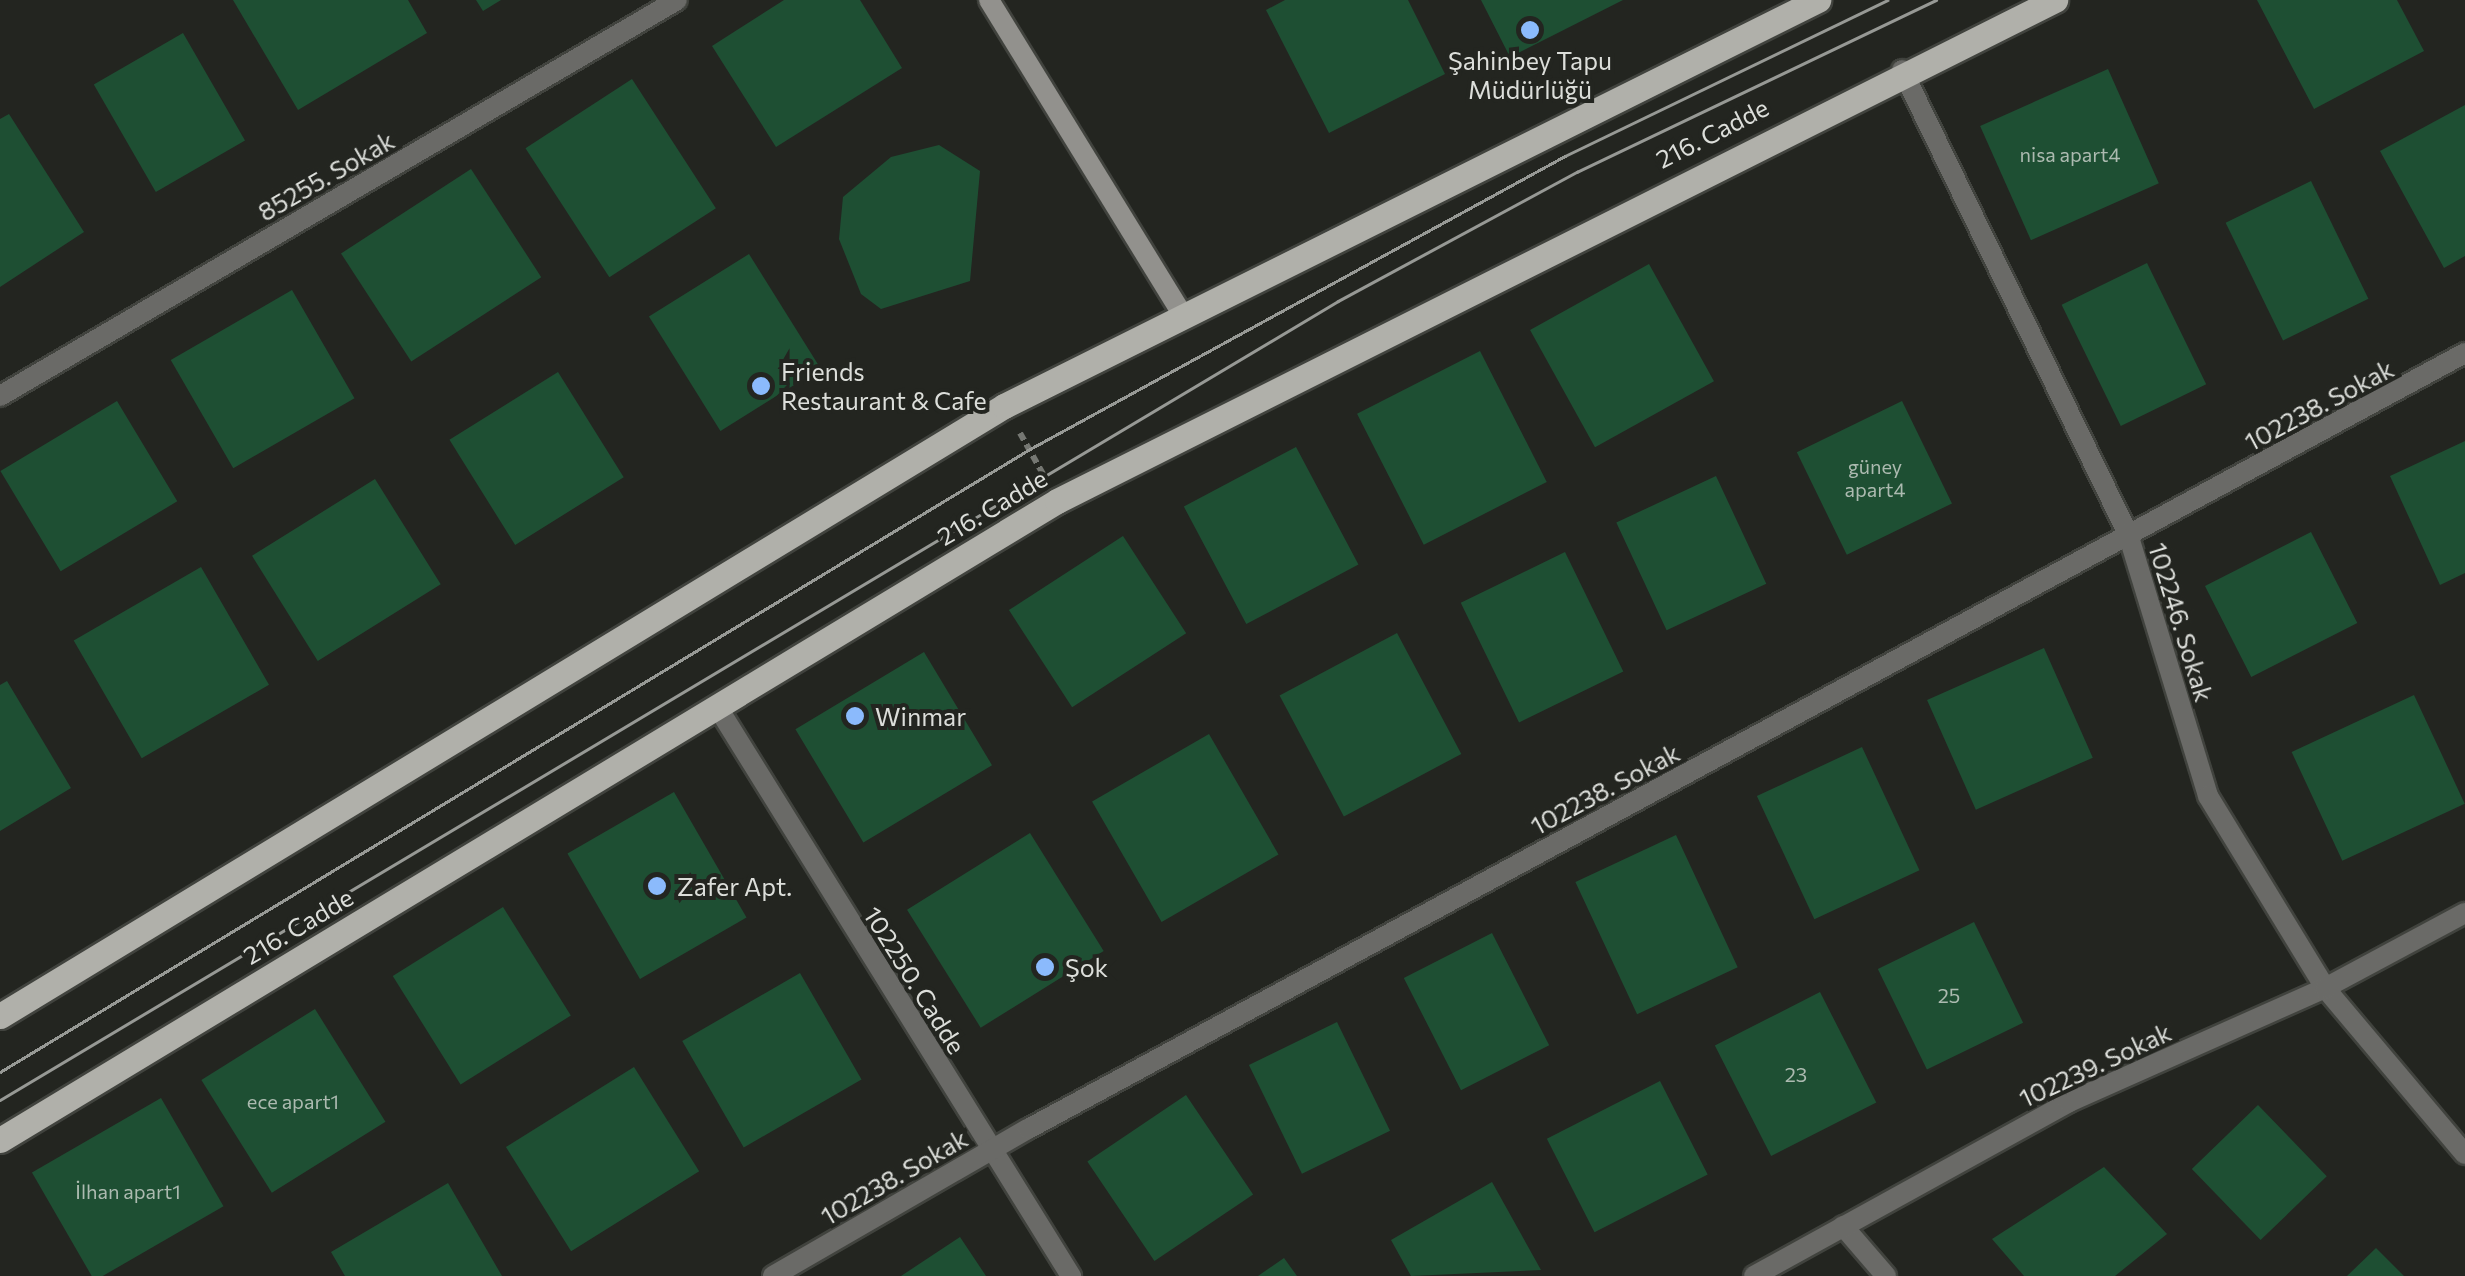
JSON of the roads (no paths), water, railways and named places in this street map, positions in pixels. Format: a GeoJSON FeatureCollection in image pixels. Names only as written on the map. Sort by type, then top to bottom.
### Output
{"type":"FeatureCollection","features":[{"type":"Feature","properties":{"kind":"main road"},"geometry":{"type":"LineString","coordinates":[[0,1016],[1004,406],[1180,311],[1818,0]]}},
{"type":"Feature","properties":{"kind":"main road","name":"216. Cadde"},"geometry":{"type":"LineString","coordinates":[[0,1140],[1057,502],[1902,70],[2055,0]]}},
{"type":"Feature","properties":{"kind":"street","name":"85255. Sokak"},"geometry":{"type":"LineString","coordinates":[[0,396],[677,0]]}},
{"type":"Feature","properties":{"kind":"street"},"geometry":{"type":"LineString","coordinates":[[989,0],[1180,311]]}},
{"type":"Feature","properties":{"kind":"street","name":"102246. Sokak"},"geometry":{"type":"LineString","coordinates":[[1902,70],[2128,534],[2208,796],[2325,988],[2465,1154]]}},
{"type":"Feature","properties":{"kind":"street","name":"102238. Sokak"},"geometry":{"type":"LineString","coordinates":[[773,1276],[991,1150],[2465,353]]}},
{"type":"Feature","properties":{"kind":"street","name":"102250. Cadde"},"geometry":{"type":"LineString","coordinates":[[718,708],[1071,1276]]}},
{"type":"Feature","properties":{"kind":"street","name":"102239. Sokak"},"geometry":{"type":"LineString","coordinates":[[1754,1276],[2069,1102],[2325,988],[2465,913]]}},
{"type":"Feature","properties":{"kind":"street"},"geometry":{"type":"LineString","coordinates":[[1844,1226],[1886,1276]]}},
{"type":"Feature","properties":{"kind":"tram line"},"geometry":{"type":"LineString","coordinates":[[0,1072],[1030,449],[1565,156],[1887,0]]}},
{"type":"Feature","properties":{"kind":"tram line"},"geometry":{"type":"LineString","coordinates":[[0,1100],[1338,301],[1577,172],[1936,0]]}},
{"type":"Feature","properties":{"kind":"place","name":"Şahinbey Tapu Müdürlüğü"},"geometry":{"type":"Point","coordinates":[1530,30]}},
{"type":"Feature","properties":{"kind":"place","name":"Friends Restaurant & Cafe"},"geometry":{"type":"Point","coordinates":[761,386]}},
{"type":"Feature","properties":{"kind":"place","name":"Winmar"},"geometry":{"type":"Point","coordinates":[855,716]}},
{"type":"Feature","properties":{"kind":"place","name":"Zafer Apt."},"geometry":{"type":"Point","coordinates":[657,886]}},
{"type":"Feature","properties":{"kind":"place","name":"Şok"},"geometry":{"type":"Point","coordinates":[1045,967]}}]}
